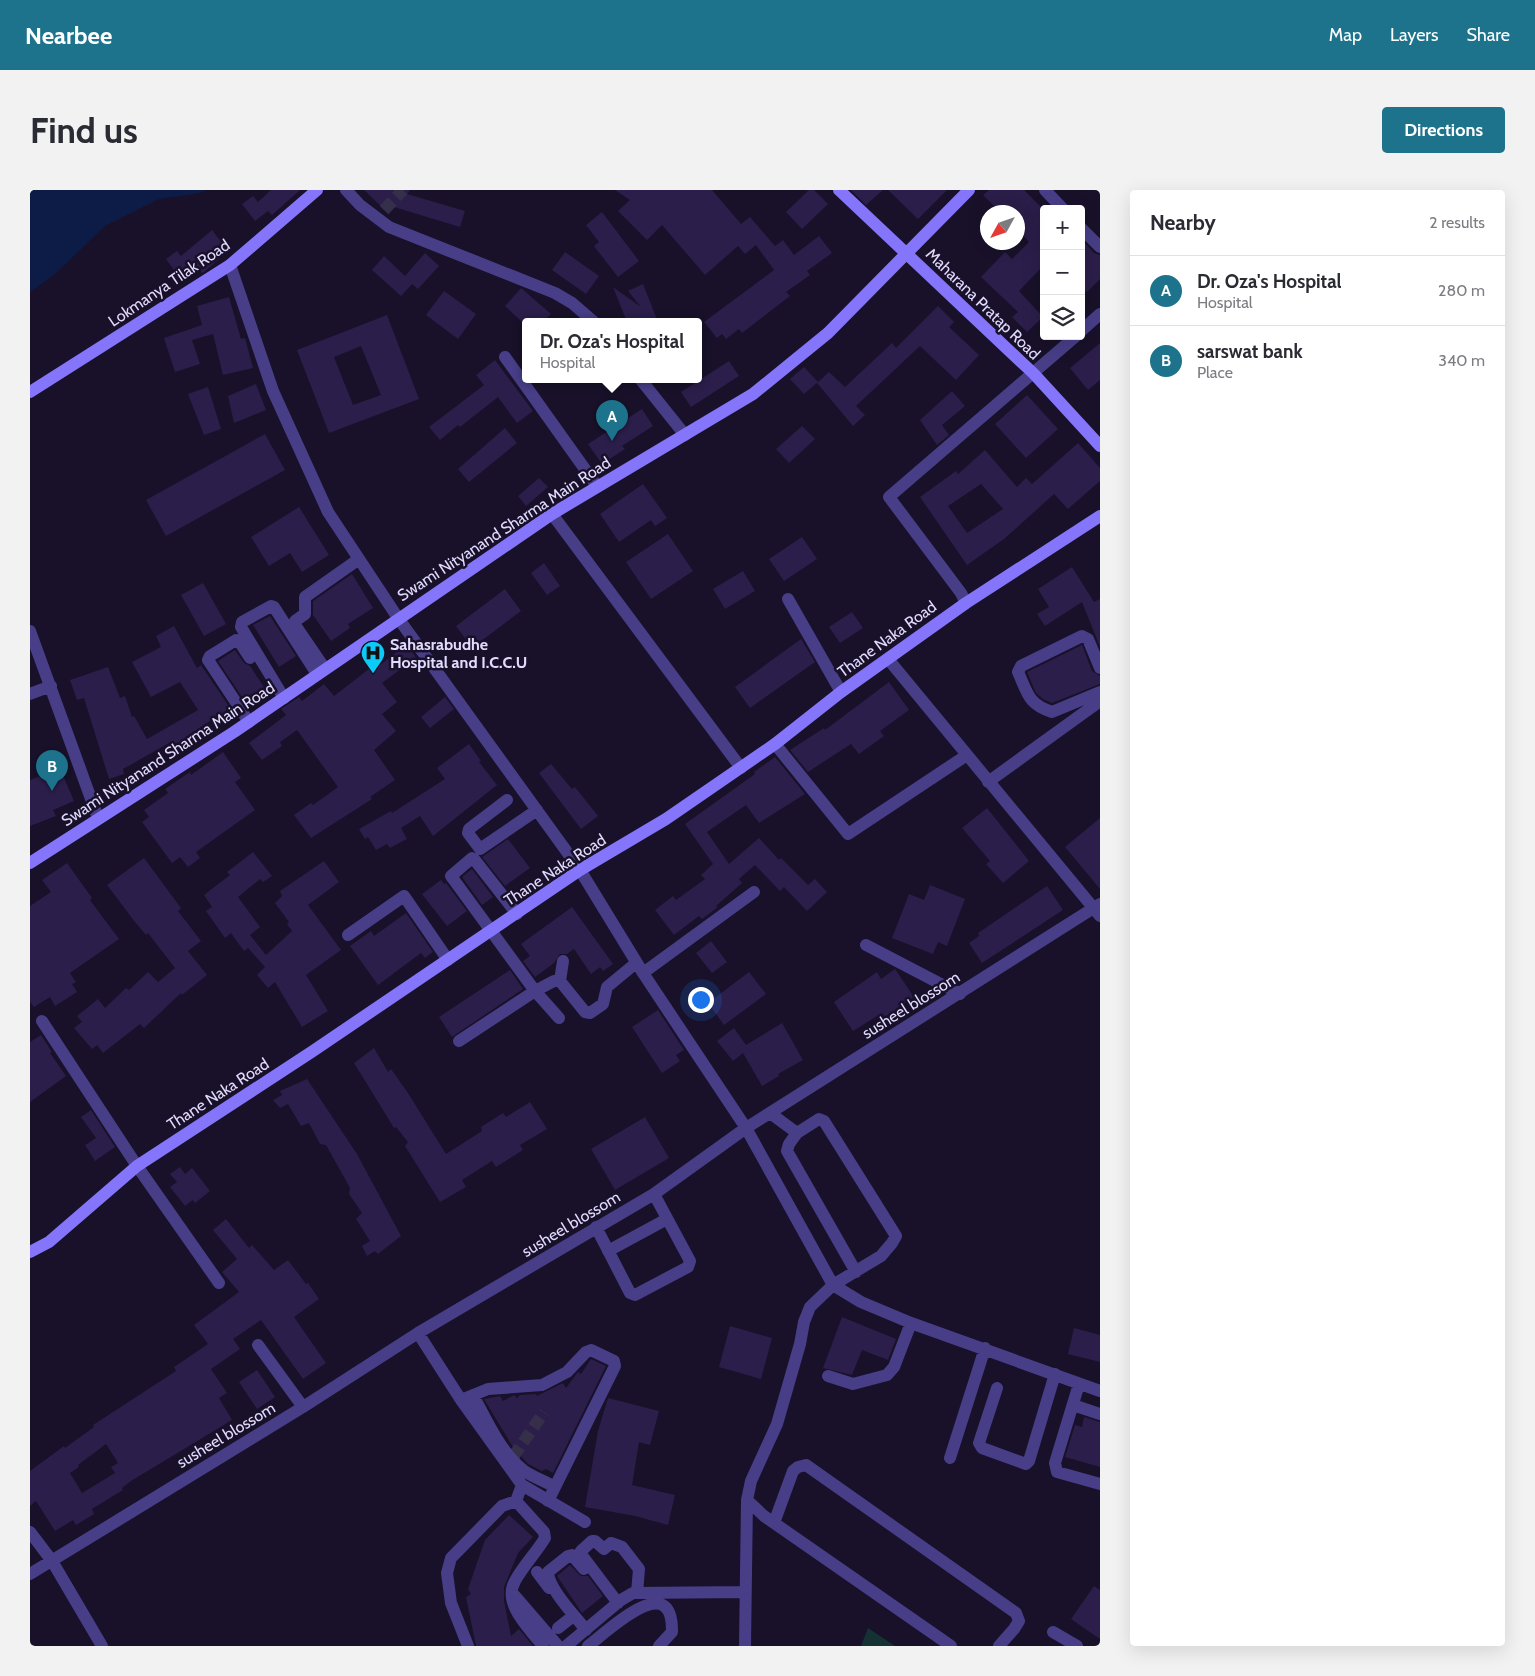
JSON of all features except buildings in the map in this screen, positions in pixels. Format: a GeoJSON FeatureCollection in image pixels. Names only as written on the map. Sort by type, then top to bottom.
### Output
{"type":"FeatureCollection","features":[{"type":"Feature","properties":{"kind":"street","name":"Lokmanya Tilak Road"},"geometry":{"type":"LineString","coordinates":[[30,392],[230,265],[317,190]]}},
{"type":"Feature","properties":{"kind":"street"},"geometry":{"type":"LineString","coordinates":[[346,190],[360,205],[380,213],[389,227],[555,293],[572,303],[589,318]]}},
{"type":"Feature","properties":{"kind":"street","name":"Maharana Pratap Road"},"geometry":{"type":"LineString","coordinates":[[839,190],[1034,374],[1100,446]]}},
{"type":"Feature","properties":{"kind":"street","name":"Swami Nityanand Sharma Main Road"},"geometry":{"type":"LineString","coordinates":[[30,863],[250,722],[398,618],[552,514],[754,394],[808,351],[969,190]]}},
{"type":"Feature","properties":{"kind":"street"},"geometry":{"type":"LineString","coordinates":[[1045,190],[1059,205]]}},
{"type":"Feature","properties":{"kind":"street"},"geometry":{"type":"LineString","coordinates":[[1085,232],[1100,247]]}},
{"type":"Feature","properties":{"kind":"street"},"geometry":{"type":"LineString","coordinates":[[230,265],[273,391],[328,512],[398,618],[580,870],[639,968],[746,1128],[833,1285],[861,1302],[911,1323],[985,1348],[1100,1391]]}},
{"type":"Feature","properties":{"kind":"street"},"geometry":{"type":"LineString","coordinates":[[1085,327],[1100,314]]}},
{"type":"Feature","properties":{"kind":"street"},"geometry":{"type":"LineString","coordinates":[[966,602],[889,496],[1072,340]]}},
{"type":"Feature","properties":{"kind":"street"},"geometry":{"type":"LineString","coordinates":[[505,357],[522,381]]}},
{"type":"Feature","properties":{"kind":"street"},"geometry":{"type":"LineString","coordinates":[[524,383],[597,486]]}},
{"type":"Feature","properties":{"kind":"street"},"geometry":{"type":"LineString","coordinates":[[643,383],[686,435]]}},
{"type":"Feature","properties":{"kind":"street"},"geometry":{"type":"LineString","coordinates":[[552,514],[741,768]]}},
{"type":"Feature","properties":{"kind":"street","name":"Thane Naka Road"},"geometry":{"type":"LineString","coordinates":[[30,1252],[49,1242],[137,1166],[517,914],[580,870],[666,819],[775,744],[841,692],[966,602],[1100,516]]}},
{"type":"Feature","properties":{"kind":"street"},"geometry":{"type":"LineString","coordinates":[[321,672],[295,625],[295,621],[305,614],[305,597],[359,559]]}},
{"type":"Feature","properties":{"kind":"street"},"geometry":{"type":"LineString","coordinates":[[788,600],[841,692]]}},
{"type":"Feature","properties":{"kind":"street"},"geometry":{"type":"LineString","coordinates":[[281,700],[241,627],[242,622],[271,606],[274,607],[321,672]]}},
{"type":"Feature","properties":{"kind":"street"},"geometry":{"type":"LineString","coordinates":[[30,631],[98,818]]}},
{"type":"Feature","properties":{"kind":"street"},"geometry":{"type":"LineString","coordinates":[[1100,668],[1088,639],[1082,636],[1020,666],[1018,672],[1031,702],[1037,707],[1052,712],[1100,692]]}},
{"type":"Feature","properties":{"kind":"street"},"geometry":{"type":"LineString","coordinates":[[250,722],[208,660],[210,656],[236,640],[239,641],[281,700]]}},
{"type":"Feature","properties":{"kind":"street"},"geometry":{"type":"LineString","coordinates":[[888,659],[988,782],[1098,910]]}},
{"type":"Feature","properties":{"kind":"street"},"geometry":{"type":"LineString","coordinates":[[30,694],[51,686]]}},
{"type":"Feature","properties":{"kind":"street"},"geometry":{"type":"LineString","coordinates":[[988,782],[1100,701]]}},
{"type":"Feature","properties":{"kind":"street"},"geometry":{"type":"LineString","coordinates":[[1071,704],[1078,717]]}},
{"type":"Feature","properties":{"kind":"street"},"geometry":{"type":"LineString","coordinates":[[775,744],[848,834],[967,755]]}},
{"type":"Feature","properties":{"kind":"street"},"geometry":{"type":"LineString","coordinates":[[507,800],[469,829],[468,833],[480,849],[537,810]]}},
{"type":"Feature","properties":{"kind":"street"},"geometry":{"type":"LineString","coordinates":[[517,914],[472,858],[450,876],[450,879],[535,991],[559,1018]]}},
{"type":"Feature","properties":{"kind":"street"},"geometry":{"type":"LineString","coordinates":[[563,961],[560,981],[585,1012],[590,1014],[604,1004],[607,987],[754,892]]}},
{"type":"Feature","properties":{"kind":"street"},"geometry":{"type":"LineString","coordinates":[[348,935],[404,896],[448,960]]}},
{"type":"Feature","properties":{"kind":"street","name":"susheel blossom"},"geometry":{"type":"LineString","coordinates":[[30,1574],[303,1407],[418,1333],[654,1194],[746,1128],[1098,910]]}},
{"type":"Feature","properties":{"kind":"street"},"geometry":{"type":"LineString","coordinates":[[866,945],[960,994]]}},
{"type":"Feature","properties":{"kind":"street"},"geometry":{"type":"LineString","coordinates":[[459,1041],[535,991],[554,981],[560,981]]}},
{"type":"Feature","properties":{"kind":"street"},"geometry":{"type":"LineString","coordinates":[[42,1021],[137,1166],[219,1282]]}},
{"type":"Feature","properties":{"kind":"street"},"geometry":{"type":"LineString","coordinates":[[770,1113],[797,1133]]}},
{"type":"Feature","properties":{"kind":"street"},"geometry":{"type":"LineString","coordinates":[[745,1646],[746,1500],[751,1481],[777,1424],[800,1344],[804,1322],[810,1307],[833,1285],[856,1272],[881,1256],[896,1236],[824,1121],[819,1119],[797,1133],[788,1144],[787,1151],[856,1272]]}},
{"type":"Feature","properties":{"kind":"street"},"geometry":{"type":"LineString","coordinates":[[596,1228],[630,1293],[635,1294],[688,1267],[690,1261],[654,1194]]}},
{"type":"Feature","properties":{"kind":"street"},"geometry":{"type":"LineString","coordinates":[[608,1251],[667,1219]]}},
{"type":"Feature","properties":{"kind":"street"},"geometry":{"type":"LineString","coordinates":[[828,1376],[853,1384],[887,1374],[894,1367],[911,1323]]}},
{"type":"Feature","properties":{"kind":"street"},"geometry":{"type":"LineString","coordinates":[[418,1333],[504,1450],[524,1471],[555,1486]]}},
{"type":"Feature","properties":{"kind":"street"},"geometry":{"type":"LineString","coordinates":[[258,1345],[303,1407]]}},
{"type":"Feature","properties":{"kind":"street"},"geometry":{"type":"LineString","coordinates":[[950,1458],[985,1348]]}},
{"type":"Feature","properties":{"kind":"street"},"geometry":{"type":"LineString","coordinates":[[467,1398],[488,1389],[542,1385],[567,1372],[586,1352],[591,1350],[614,1361],[615,1366],[548,1501]]}},
{"type":"Feature","properties":{"kind":"street"},"geometry":{"type":"LineString","coordinates":[[997,1388],[980,1443],[982,1448],[1026,1464],[1029,1461],[1055,1374]]}},
{"type":"Feature","properties":{"kind":"street"},"geometry":{"type":"LineString","coordinates":[[1079,1384],[1055,1463],[1057,1472],[1100,1484]]}},
{"type":"Feature","properties":{"kind":"street"},"geometry":{"type":"LineString","coordinates":[[467,1398],[500,1458],[522,1485],[585,1522]]}},
{"type":"Feature","properties":{"kind":"street"},"geometry":{"type":"LineString","coordinates":[[1072,1405],[1100,1414]]}},
{"type":"Feature","properties":{"kind":"street"},"geometry":{"type":"LineString","coordinates":[[774,1523],[793,1471],[798,1467],[806,1465],[1016,1613],[1019,1621],[999,1646]]}},
{"type":"Feature","properties":{"kind":"street"},"geometry":{"type":"LineString","coordinates":[[468,1646],[451,1603],[447,1573],[451,1558],[502,1506],[516,1501],[522,1485]]}},
{"type":"Feature","properties":{"kind":"street"},"geometry":{"type":"LineString","coordinates":[[746,1500],[774,1523],[951,1646]]}},
{"type":"Feature","properties":{"kind":"street"},"geometry":{"type":"LineString","coordinates":[[516,1501],[544,1532],[545,1538],[514,1582],[513,1593],[514,1608],[543,1646]]}},
{"type":"Feature","properties":{"kind":"street"},"geometry":{"type":"LineString","coordinates":[[30,1532],[52,1561],[102,1646]]}},
{"type":"Feature","properties":{"kind":"street"},"geometry":{"type":"LineString","coordinates":[[616,1604],[581,1554],[581,1551],[592,1541],[604,1549],[611,1543],[622,1547],[640,1569],[637,1593]]}},
{"type":"Feature","properties":{"kind":"street"},"geometry":{"type":"LineString","coordinates":[[584,1631],[557,1593],[548,1576],[548,1572],[572,1555],[616,1604]]}},
{"type":"Feature","properties":{"kind":"street"},"geometry":{"type":"LineString","coordinates":[[537,1572],[584,1631]]}},
{"type":"Feature","properties":{"kind":"street"},"geometry":{"type":"LineString","coordinates":[[572,1644],[584,1631],[616,1604],[637,1593],[745,1592]]}},
{"type":"Feature","properties":{"kind":"street"},"geometry":{"type":"LineString","coordinates":[[513,1593],[558,1646]]}},
{"type":"Feature","properties":{"kind":"street"},"geometry":{"type":"LineString","coordinates":[[588,1646],[641,1606],[657,1602],[662,1604],[672,1619],[672,1632],[659,1646]]}},
{"type":"Feature","properties":{"kind":"street"},"geometry":{"type":"LineString","coordinates":[[558,1628],[572,1617]]}},
{"type":"Feature","properties":{"kind":"street"},"geometry":{"type":"LineString","coordinates":[[1054,1632],[1077,1646]]}},
{"type":"Feature","properties":{"kind":"green space"},"geometry":{"type":"Polygon","coordinates":[[[868,1628],[895,1646],[861,1646],[868,1628]]]}},
{"type":"Feature","properties":{"kind":"water"},"geometry":{"type":"Polygon","coordinates":[[[30,190],[205,190],[201,193],[159,199],[105,226],[55,274],[30,292],[30,190]]]}},
{"type":"Feature","properties":{"kind":"tunnel"},"geometry":{"type":"LineString","coordinates":[[384,210],[403,190]]}},
{"type":"Feature","properties":{"kind":"tunnel"},"geometry":{"type":"LineString","coordinates":[[513,1457],[544,1412]]}},
{"type":"Feature","properties":{"kind":"place","name":"Dr. Oza's Hospital"},"geometry":{"type":"Point","coordinates":[612,441]}},
{"type":"Feature","properties":{"kind":"place","name":"Sahasrabudhe Hospital and I.C.C.U"},"geometry":{"type":"Point","coordinates":[373,674]}},
{"type":"Feature","properties":{"kind":"place","name":"sarswat bank"},"geometry":{"type":"Point","coordinates":[52,791]}}]}
